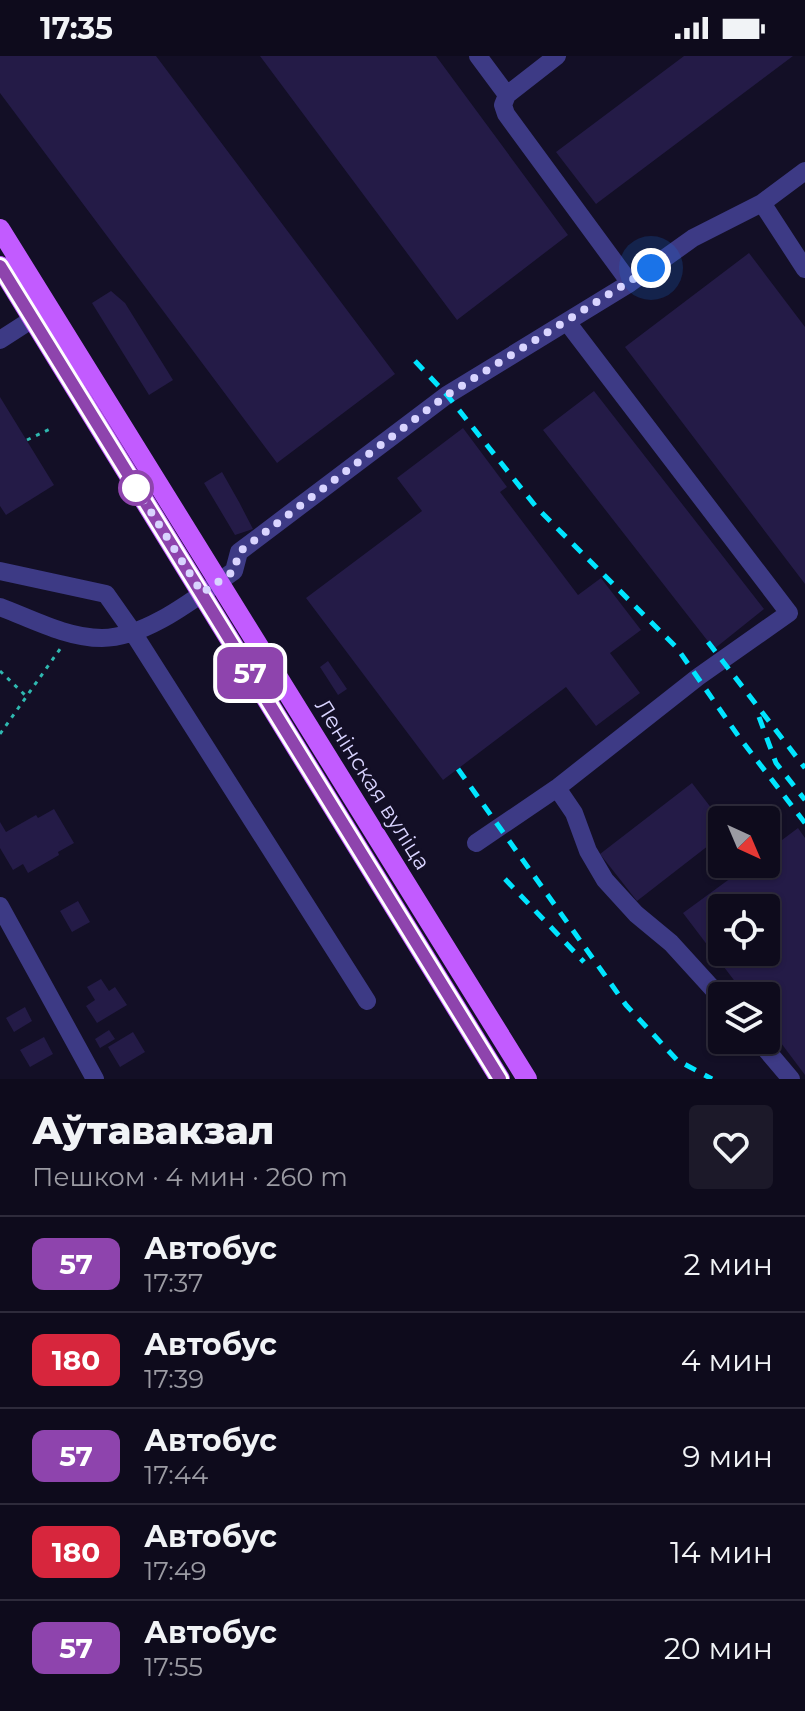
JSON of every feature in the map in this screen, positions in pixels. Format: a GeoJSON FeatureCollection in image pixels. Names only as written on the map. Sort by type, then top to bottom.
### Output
{"type":"FeatureCollection","features":[{"type":"Feature","properties":{"kind":"main road","name":"Ленінская вуліца"},"geometry":{"type":"LineString","coordinates":[[0,229],[42,313],[210,588],[500,1079]]}},
{"type":"Feature","properties":{"kind":"main road","name":"Ленінская вуліца"},"geometry":{"type":"LineString","coordinates":[[0,266],[42,313]]}},
{"type":"Feature","properties":{"kind":"main road","name":"Ленінская вуліца"},"geometry":{"type":"LineString","coordinates":[[210,588],[524,1078]]}},
{"type":"Feature","properties":{"kind":"street"},"geometry":{"type":"LineString","coordinates":[[478,56],[507,95]]}},
{"type":"Feature","properties":{"kind":"street"},"geometry":{"type":"LineString","coordinates":[[557,56],[507,95],[503,105],[506,114],[630,283]]}},
{"type":"Feature","properties":{"kind":"street"},"geometry":{"type":"LineString","coordinates":[[0,607],[72,633],[104,638],[162,621],[234,571],[239,552],[447,395],[630,283],[693,238],[762,203],[805,171]]}},
{"type":"Feature","properties":{"kind":"street"},"geometry":{"type":"LineString","coordinates":[[762,203],[805,269]]}},
{"type":"Feature","properties":{"kind":"street"},"geometry":{"type":"LineString","coordinates":[[0,340],[42,313]]}},
{"type":"Feature","properties":{"kind":"street"},"geometry":{"type":"LineString","coordinates":[[476,843],[557,788],[698,677],[797,609],[567,322]]}},
{"type":"Feature","properties":{"kind":"street"},"geometry":{"type":"LineString","coordinates":[[0,571],[106,594],[367,1001]]}},
{"type":"Feature","properties":{"kind":"street"},"geometry":{"type":"LineString","coordinates":[[557,788],[574,813],[588,851],[605,880],[708,984]]}},
{"type":"Feature","properties":{"kind":"street"},"geometry":{"type":"LineString","coordinates":[[0,906],[95,1079]]}},
{"type":"Feature","properties":{"kind":"street"},"geometry":{"type":"LineString","coordinates":[[770,1054],[791,1079]]}},
{"type":"Feature","properties":{"kind":"path"},"geometry":{"type":"LineString","coordinates":[[27,440],[52,428]]}},
{"type":"Feature","properties":{"kind":"path"},"geometry":{"type":"LineString","coordinates":[[0,734],[72,633]]}},
{"type":"Feature","properties":{"kind":"path"},"geometry":{"type":"LineString","coordinates":[[0,671],[26,697]]}},
{"type":"Feature","properties":{"kind":"building"},"geometry":{"type":"Polygon","coordinates":[[[0,56],[156,56],[395,374],[277,463],[0,93],[0,56]]]}},
{"type":"Feature","properties":{"kind":"building"},"geometry":{"type":"Polygon","coordinates":[[[260,56],[436,56],[568,235],[457,320],[260,56]]]}},
{"type":"Feature","properties":{"kind":"building"},"geometry":{"type":"Polygon","coordinates":[[[684,56],[793,56],[596,204],[556,152],[684,56]]]}},
{"type":"Feature","properties":{"kind":"building"},"geometry":{"type":"Polygon","coordinates":[[[749,253],[805,327],[805,584],[625,347],[749,253]]]}},
{"type":"Feature","properties":{"kind":"building"},"geometry":{"type":"Polygon","coordinates":[[[111,291],[125,303],[173,380],[149,395],[92,303],[111,291]]]}},
{"type":"Feature","properties":{"kind":"building"},"geometry":{"type":"Polygon","coordinates":[[[594,391],[764,609],[714,649],[543,430],[594,391]]]}},
{"type":"Feature","properties":{"kind":"building"},"geometry":{"type":"Polygon","coordinates":[[[0,397],[54,485],[6,515],[0,506],[0,397]]]}},
{"type":"Feature","properties":{"kind":"building"},"geometry":{"type":"Polygon","coordinates":[[[463,428],[507,487],[500,492],[578,595],[601,578],[641,630],[610,653],[640,693],[596,726],[566,687],[443,780],[306,598],[422,511],[397,478],[463,428]]]}},
{"type":"Feature","properties":{"kind":"building"},"geometry":{"type":"Polygon","coordinates":[[[222,472],[253,529],[235,535],[204,483],[222,472]]]}},
{"type":"Feature","properties":{"kind":"building"},"geometry":{"type":"Polygon","coordinates":[[[328,661],[347,689],[338,695],[320,667],[328,661]]]}},
{"type":"Feature","properties":{"kind":"building"},"geometry":{"type":"Polygon","coordinates":[[[692,783],[710,806],[708,846],[637,901],[600,854],[692,783]]]}},
{"type":"Feature","properties":{"kind":"building"},"geometry":{"type":"Polygon","coordinates":[[[54,809],[74,843],[28,873],[23,864],[13,870],[0,848],[0,822],[6,832],[54,809]]]}},
{"type":"Feature","properties":{"kind":"building"},"geometry":{"type":"Polygon","coordinates":[[[798,828],[805,838],[805,1075],[780,1042],[780,982],[735,982],[723,966],[780,966],[780,894],[709,894],[731,878],[780,878],[780,842],[798,828]]]}},
{"type":"Feature","properties":{"kind":"building"},"geometry":{"type":"Polygon","coordinates":[[[708,895],[708,946],[683,913],[708,895]]]}},
{"type":"Feature","properties":{"kind":"building"},"geometry":{"type":"Polygon","coordinates":[[[78,901],[90,922],[72,932],[60,911],[78,901]]]}},
{"type":"Feature","properties":{"kind":"building"},"geometry":{"type":"Polygon","coordinates":[[[101,979],[109,991],[115,987],[127,1005],[97,1023],[86,1006],[95,1000],[87,987],[101,979]]]}},
{"type":"Feature","properties":{"kind":"building"},"geometry":{"type":"Polygon","coordinates":[[[25,1007],[32,1021],[14,1032],[6,1018],[25,1007]]]}},
{"type":"Feature","properties":{"kind":"building"},"geometry":{"type":"Polygon","coordinates":[[[109,1030],[115,1039],[100,1048],[95,1039],[109,1030]]]}},
{"type":"Feature","properties":{"kind":"building"},"geometry":{"type":"Polygon","coordinates":[[[133,1032],[145,1052],[120,1067],[108,1047],[133,1032]]]}},
{"type":"Feature","properties":{"kind":"building"},"geometry":{"type":"Polygon","coordinates":[[[44,1037],[53,1054],[30,1067],[20,1050],[44,1037]]]}},
{"type":"Feature","properties":{"kind":"railway"},"geometry":{"type":"LineString","coordinates":[[415,361],[447,395],[537,508],[677,648],[739,737],[805,823]]}},
{"type":"Feature","properties":{"kind":"railway"},"geometry":{"type":"LineString","coordinates":[[708,642],[805,768]]}},
{"type":"Feature","properties":{"kind":"railway"},"geometry":{"type":"LineString","coordinates":[[759,717],[776,763],[805,800]]}},
{"type":"Feature","properties":{"kind":"railway"},"geometry":{"type":"LineString","coordinates":[[458,769],[626,1005],[677,1060],[712,1079]]}},
{"type":"Feature","properties":{"kind":"railway"},"geometry":{"type":"LineString","coordinates":[[505,879],[584,962]]}},
{"type":"Feature","properties":{"kind":"bus line","name":"57"},"geometry":{"type":"LineString","coordinates":[[0,266],[500,1079]]}},
{"type":"Feature","properties":{"kind":"route"},"geometry":{"type":"LineString","coordinates":[[136,488],[202,593],[234,571],[239,552],[447,395],[651,268]]}}]}
